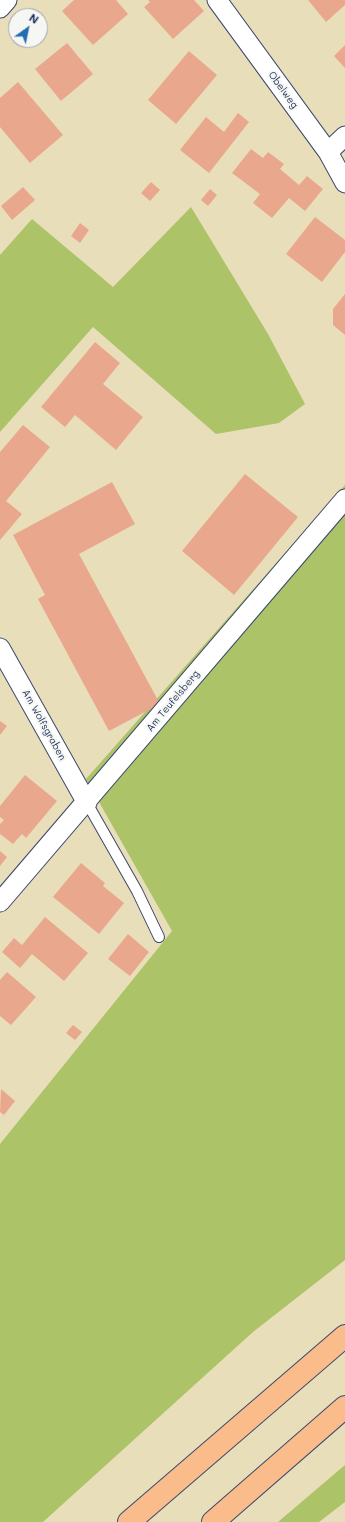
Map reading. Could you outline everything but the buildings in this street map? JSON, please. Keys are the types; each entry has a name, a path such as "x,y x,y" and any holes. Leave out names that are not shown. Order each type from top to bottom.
{"highway":[{"path":"129,1522 345,1336"},
{"path":"213,1522 345,1407"}],"street":[{"path":"0,8 7,0"},
{"name":"Obelweg","path":"217,0 328,152 345,183"},
{"path":"328,152 345,136"},
{"name":"Am Teufelsberg","path":"0,902 87,803 345,499"},
{"name":"Am Wolfsgraben","path":"0,648 87,803"}],"lane":[{"path":"87,803 137,891 159,936"}],"green space":[{"path":"191,207 268,334 305,404 279,423 216,434 93,327 0,432 0,255 32,219 113,287"},
{"path":"345,485 345,1260 253,1332 43,1522 0,1522 0,1144 172,931 86,779"},
{"path":"345,1465 345,1502 319,1522 278,1522"}]}
